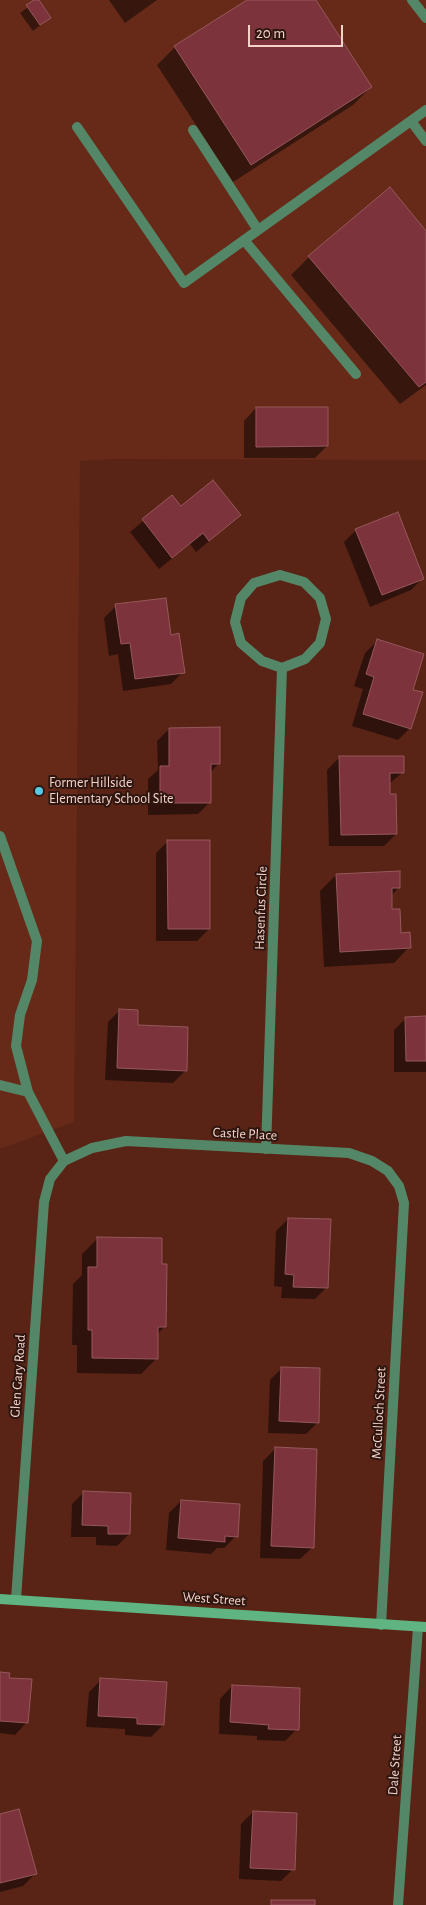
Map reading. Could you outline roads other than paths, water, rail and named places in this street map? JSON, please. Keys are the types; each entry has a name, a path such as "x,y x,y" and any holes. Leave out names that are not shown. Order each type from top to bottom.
{"street":[{"path":"412,0 426,18"},
{"path":"77,127 184,283 426,110"},
{"path":"411,121 426,141"},
{"path":"193,130 258,230"},
{"path":"244,240 356,374"},
{"path":"280,575 304,582 320,598 326,619 320,643 305,659 282,668 262,661 241,643 235,622 241,598 254,583 280,575"},
{"name":"Hasenfus Circle","path":"266,1149 282,668"},
{"path":"0,836 37,941 32,980 20,1015 16,1046 28,1092 64,1161"},
{"path":"0,1085 28,1092"},
{"name":"Castle Place","path":"64,1161 92,1148 126,1141 349,1153 372,1161 388,1171 399,1186 404,1203"},
{"name":"Glen Gary Road","path":"16,1599 44,1202 50,1179 64,1161"},
{"name":"McCulloch Street","path":"381,1625 404,1203"},
{"name":"West Street","path":"0,1598 422,1627"},
{"name":"Dale Street","path":"398,1905 422,1627"}],"place":[{"name":"Former Hillside Elementary School Site","path":"39,791"}]}
